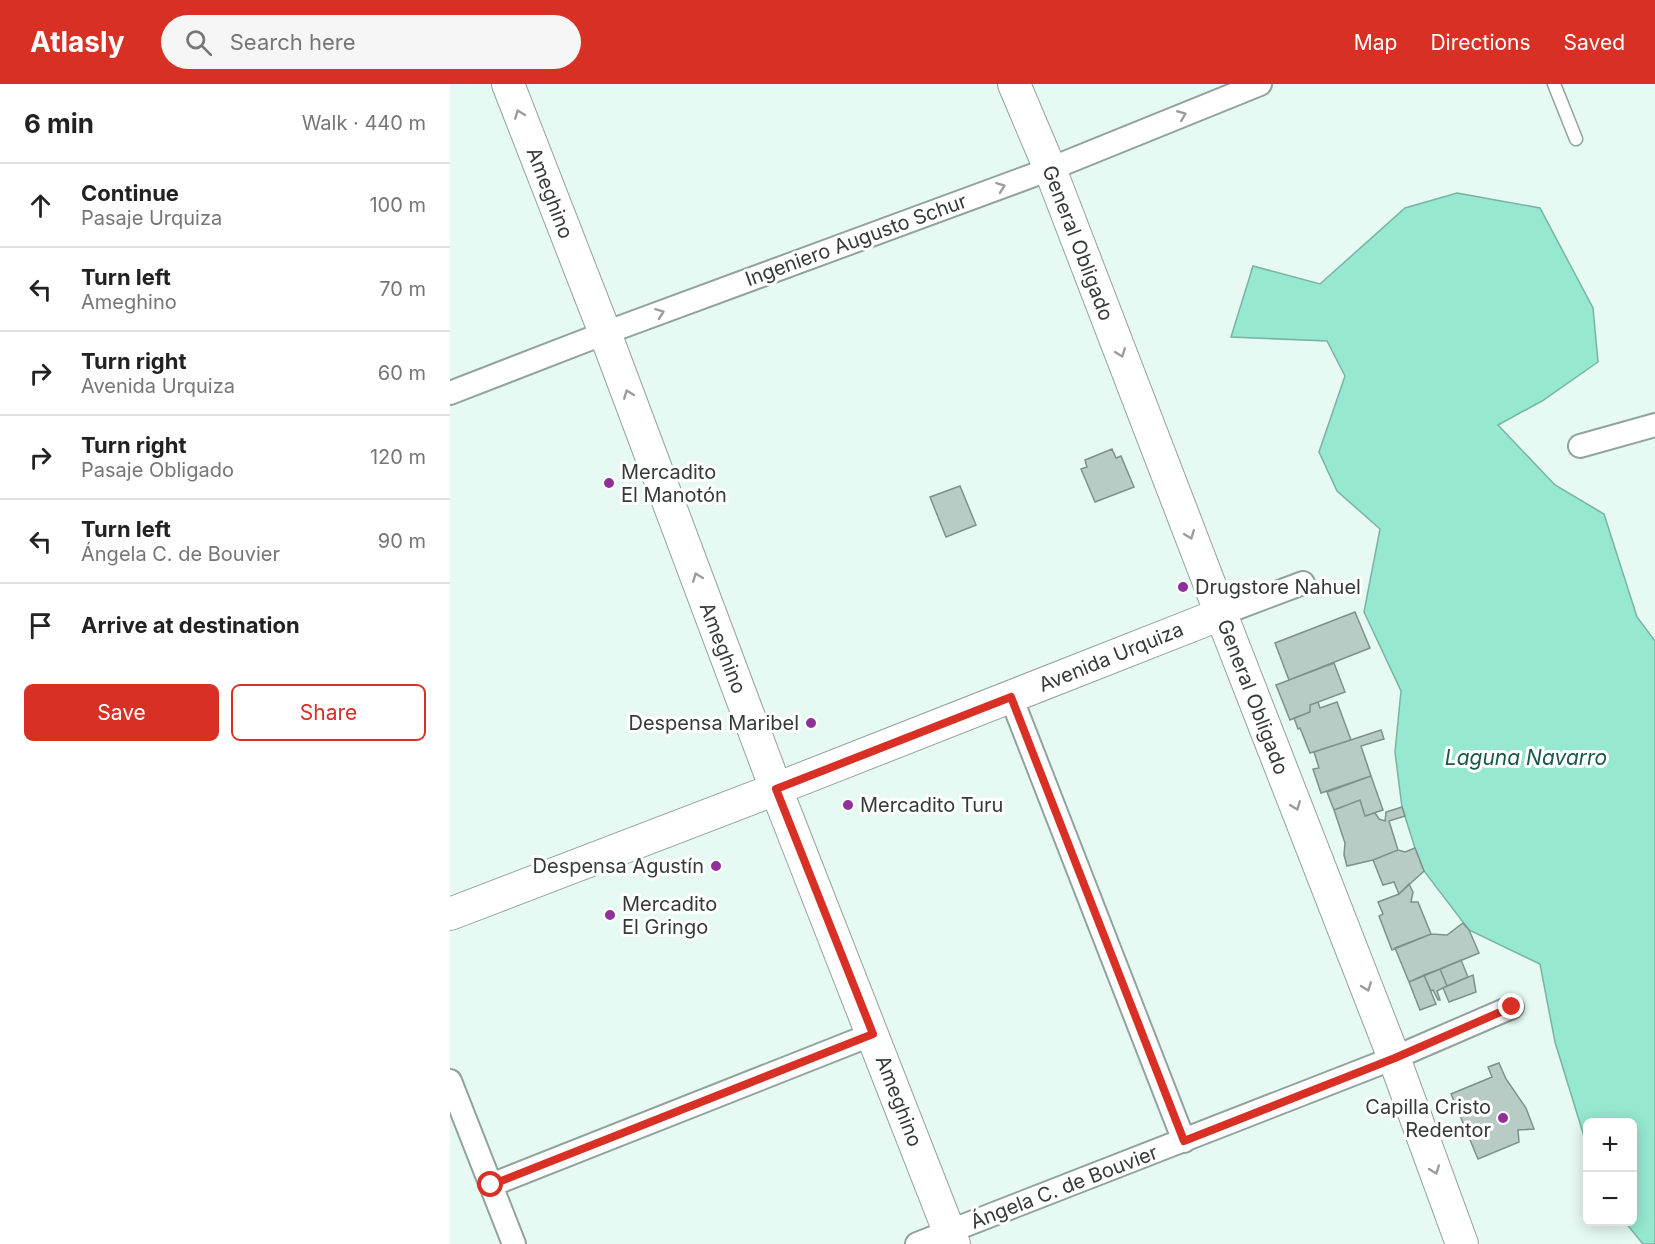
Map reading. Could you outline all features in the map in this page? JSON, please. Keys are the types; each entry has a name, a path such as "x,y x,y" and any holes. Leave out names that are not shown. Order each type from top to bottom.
{"street":[{"name":"Ameghino","path":"508,84 605,333 776,789 952,1238"},
{"name":"General Obligado","path":"1014,84 1050,169 1395,1058 1462,1244"},
{"name":"Ingeniero Augusto Schur","path":"450,393 605,333 1050,169 1260,84"},
{"path":"1580,446 1655,425"},
{"name":"Avenida Urquiza","path":"450,914 1303,583"},
{"path":"1011,697 1184,1141"},
{"name":"Ángela C. de Bouvier","path":"917,1244 952,1238 1184,1141 1395,1058 1512,1007"},
{"path":"491,1185 873,1034"},
{"path":"450,1081 514,1244"}],"lane":[{"path":"1554,84 1576,139"}],"water":[{"name":"Laguna Navarro","path":"1457,193 1540,208 1593,308 1598,362 1542,401 1498,425 1555,485 1604,514 1637,617 1655,641 1655,1244 1643,1244 1628,1226 1637,1226 1637,1118 1583,1118 1583,1133 1555,1042 1540,964 1469,930 1424,871 1415,848 1402,807 1395,752 1401,691 1364,612 1380,529 1337,491 1319,452 1345,376 1327,341 1231,337 1253,266 1320,284 1405,208"}],"building":[{"path":"1112,449 1116,458 1121,456 1134,487 1095,502 1081,469 1087,467 1085,460"},
{"path":"960,486 976,525 946,537 930,497"},
{"path":"1355,612 1370,648 1289,680 1275,643"},
{"path":"1334,663 1345,692 1310,705 1310,712 1290,720 1276,685"},
{"path":"1318,702 1320,708 1337,702 1351,740 1310,753 1294,718 1310,712 1310,705"},
{"path":"1381,730 1384,739 1361,746 1371,776 1321,793 1313,769 1319,768 1314,752"},
{"path":"1371,776 1383,810 1365,816 1360,800 1334,810 1327,792"},
{"path":"1360,800 1365,816 1375,813 1379,819 1385,821 1386,812 1402,807 1405,816 1389,821 1398,850 1373,860 1347,866 1344,855 1345,843 1334,810"},
{"path":"1415,848 1424,871 1399,894 1394,882 1383,885 1373,860 1398,850 1405,852"},
{"path":"1409,884 1413,892 1411,902 1418,902 1431,934 1392,950 1379,916 1383,914 1378,902 1399,894"},
{"path":"1463,923 1469,930 1479,953 1409,982 1395,948 1431,934 1447,935"},
{"path":"1461,960 1468,977 1447,986 1440,969"},
{"path":"1440,969 1447,986 1437,991 1440,1000 1438,1000 1424,975"},
{"path":"1424,975 1436,1004 1420,1010 1409,982"},
{"path":"1473,975 1476,992 1449,1002 1443,988"},
{"path":"1499,1063 1506,1079 1526,1108 1534,1129 1518,1130 1519,1142 1478,1159 1451,1094 1492,1077 1488,1067"}],"place":[{"name":"Mercadito El Manotón","path":"609,483"},
{"name":"Drugstore Nahuel","path":"1183,587"},
{"name":"Despensa Maribel","path":"811,723"},
{"name":"Mercadito Turu","path":"848,805"},
{"name":"Despensa Agustín","path":"716,866"},
{"name":"Mercadito El Gringo","path":"610,915"},
{"name":"Capilla Cristo Redentor","path":"1503,1118"}],"route":[{"path":"491,1185 873,1034 776,789 1011,697 1184,1141 1395,1058 1512,1007"}]}
